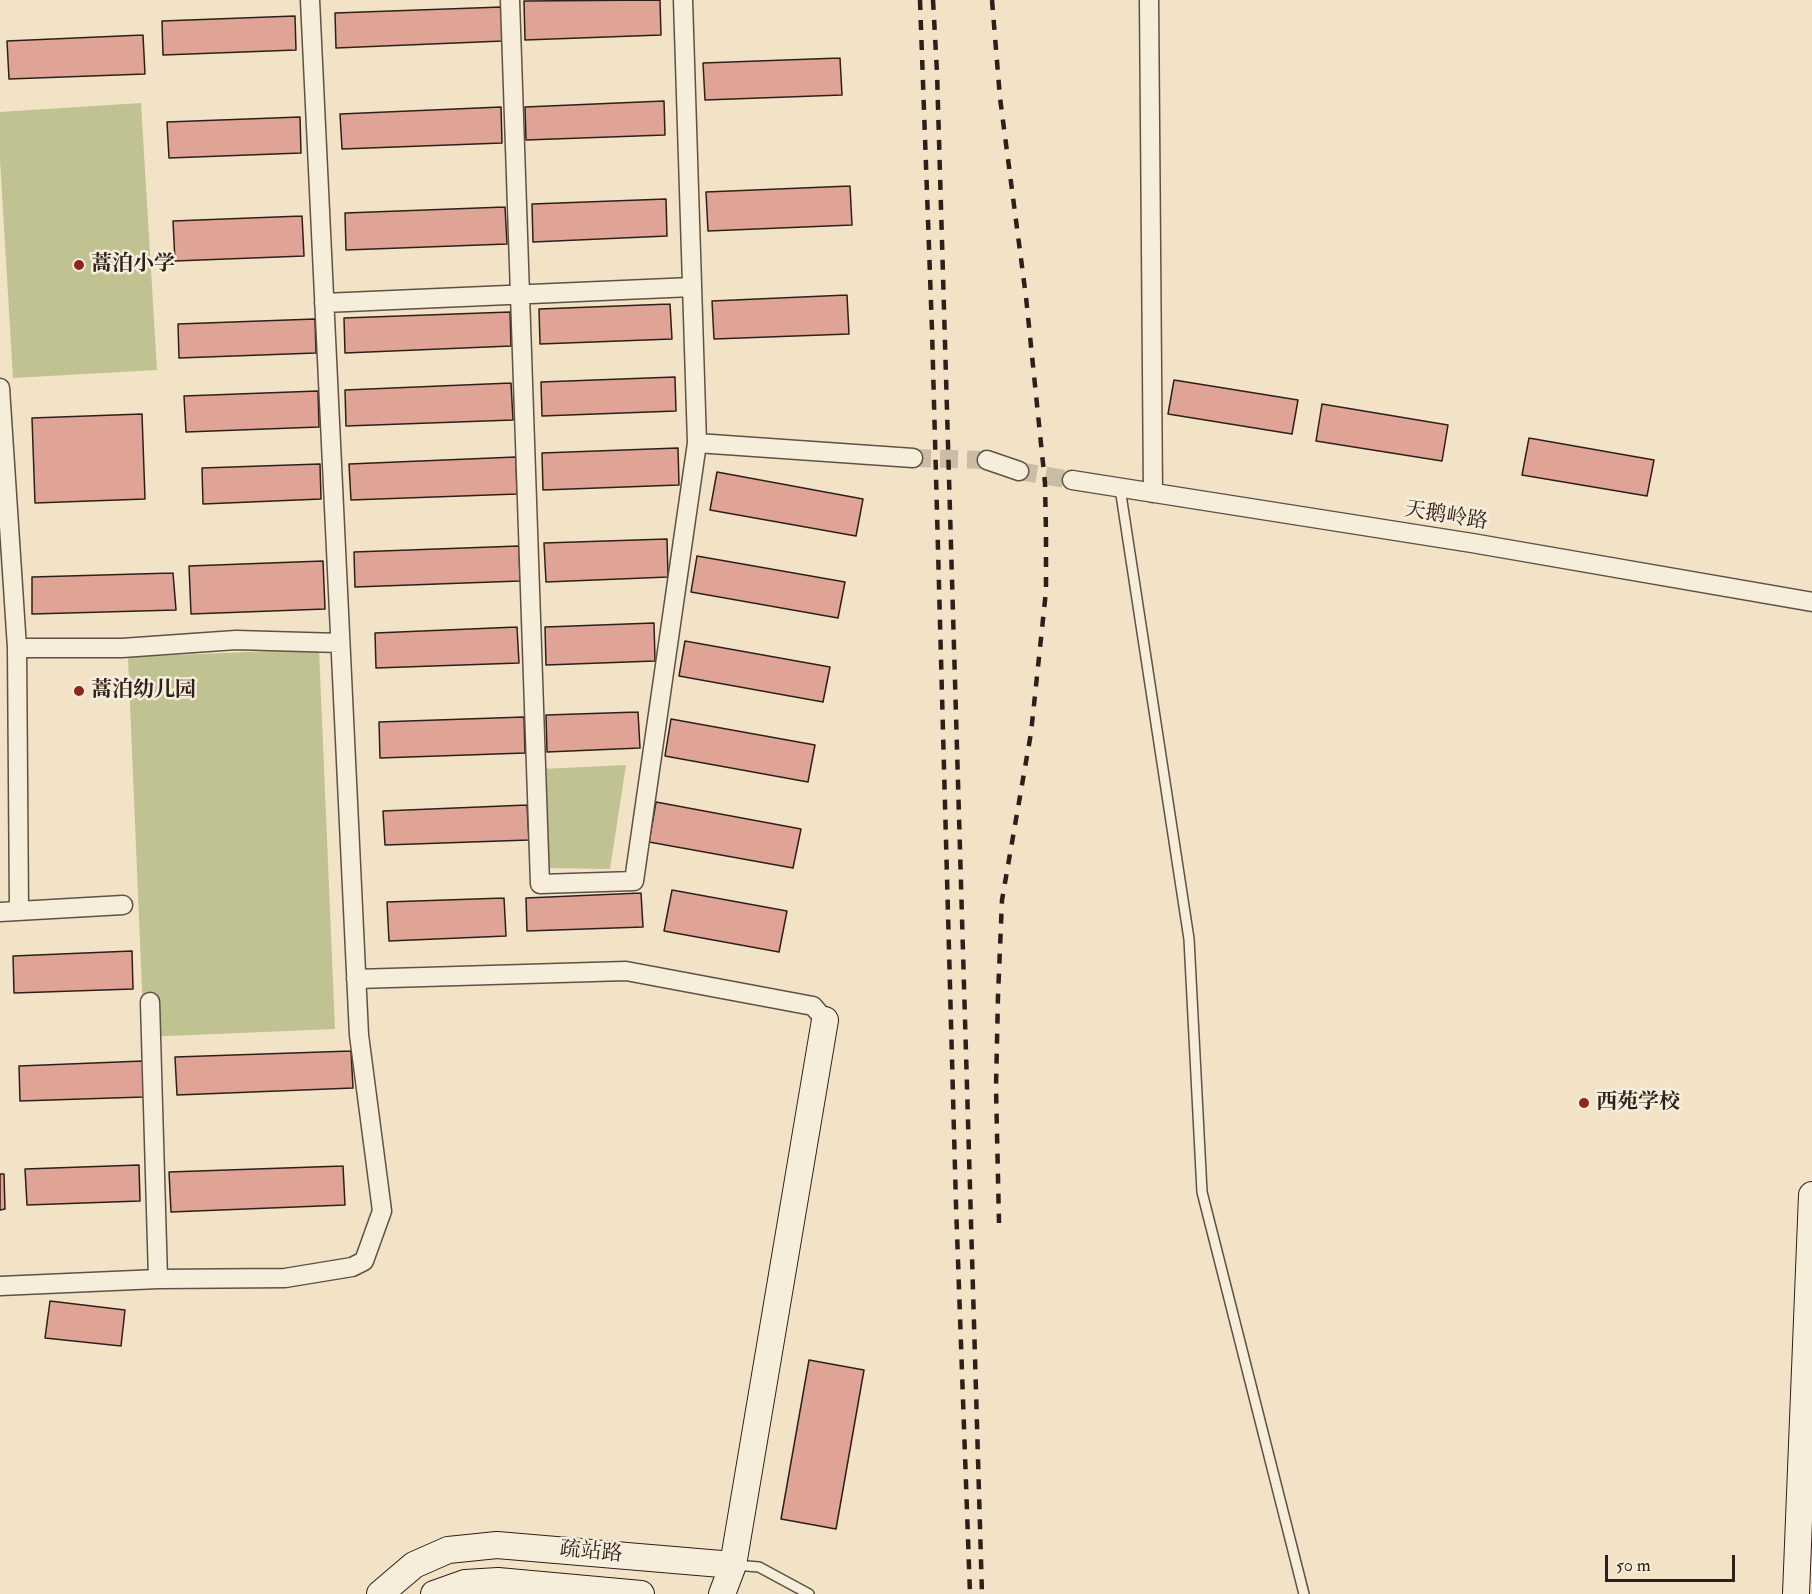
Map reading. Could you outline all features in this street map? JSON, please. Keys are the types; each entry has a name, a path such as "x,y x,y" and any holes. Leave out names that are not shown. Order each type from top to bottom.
{"street":[{"path":"0,1286 158,1279 285,1278 352,1267 364,1260 382,1211 359,1035 310,0"},
{"path":"510,0 540,884 634,881 697,443 683,0"},
{"path":"1149,0 1153,493"},
{"path":"324,303 692,287"},
{"path":"0,388 17,648 19,911"},
{"path":"697,443 913,458"},
{"path":"987,460 1019,471"},
{"name":"天鹅岭路","path":"1072,480 1472,543 1812,602"},
{"path":"17,648 122,648 236,640 340,643"},
{"path":"0,912 123,905"},
{"path":"356,979 626,971 813,1006 825,1020 733,1565 723,1594"},
{"path":"150,1002 158,1279"},
{"path":"1796,1594 1812,1195"},
{"name":"疏站路","path":"380,1594 414,1565 448,1550 497,1545 733,1565"},
{"name":"疏站路","path":"434,1594 465,1583 498,1581 641,1594"}],"lane":[{"path":"1120,488 1189,939 1202,1192 1304,1594"},
{"name":"疏站路","path":"733,1565 759,1567 809,1594"}],"green space":[{"name":"蒿泊小学","path":"141,103 157,370 13,378 0,160 0,112"},
{"path":"319,649 335,1029 144,1037 128,657"},
{"path":"626,765 610,869 544,868 541,769"}],"building":[{"path":"660,0 661,35 525,40 524,1"},
{"path":"502,7 503,41 336,48 335,13"},
{"path":"295,16 296,50 163,55 162,21"},
{"path":"143,35 145,74 9,79 7,41"},
{"path":"840,58 842,95 705,100 703,63"},
{"path":"664,101 665,135 526,140 525,107"},
{"path":"501,107 502,143 342,149 340,114"},
{"path":"300,117 301,153 169,158 167,122"},
{"path":"850,186 852,225 708,231 706,192"},
{"path":"666,199 667,236 533,242 532,204"},
{"path":"505,207 507,244 346,250 345,213"},
{"path":"302,216 304,256 175,261 173,221"},
{"path":"847,295 849,334 714,339 712,301"},
{"path":"670,304 672,339 540,344 539,309"},
{"path":"510,312 511,346 345,353 344,318"},
{"path":"315,319 316,353 179,358 178,324"},
{"path":"675,377 676,411 542,416 541,382"},
{"path":"1174,380 1298,400 1292,434 1168,414"},
{"path":"511,383 513,420 346,426 345,390"},
{"path":"318,391 319,427 186,432 184,396"},
{"path":"1322,404 1448,425 1442,461 1316,441"},
{"path":"142,414 145,499 35,503 32,418"},
{"path":"1529,438 1654,460 1647,496 1522,475"},
{"path":"678,448 679,485 543,490 542,453"},
{"path":"516,457 517,494 351,500 349,464"},
{"path":"320,464 321,499 203,504 202,468"},
{"path":"717,472 863,499 856,536 710,510"},
{"path":"667,539 668,577 546,582 544,543"},
{"path":"519,546 520,581 355,587 354,552"},
{"path":"697,556 845,582 838,618 691,592"},
{"path":"323,561 325,609 191,614 189,566"},
{"path":"173,573 176,610 32,614 32,577"},
{"path":"654,623 655,661 546,665 545,627"},
{"path":"517,627 519,663 376,668 375,633"},
{"path":"685,641 830,667 823,702 679,676"},
{"path":"638,712 640,748 547,752 546,715"},
{"path":"524,717 525,753 380,758 379,722"},
{"path":"671,719 815,745 808,782 665,756"},
{"path":"656,802 801,829 793,868 649,842"},
{"path":"527,805 529,840 385,845 383,811"},
{"path":"672,890 787,911 779,952 664,931"},
{"path":"641,893 643,927 527,931 526,898"},
{"path":"504,898 506,936 389,941 387,902"},
{"path":"132,951 133,989 14,993 13,956"},
{"path":"351,1051 353,1088 177,1095 175,1057"},
{"path":"143,1061 144,1097 20,1101 19,1066"},
{"path":"139,1165 140,1201 27,1205 25,1169"},
{"path":"343,1166 345,1205 171,1212 169,1172"},
{"path":"0,1174 4,1174 5,1209 0,1210"},
{"path":"50,1301 125,1310 121,1346 45,1338"},
{"path":"809,1360 864,1370 836,1529 781,1519"}],"tunnel":[{"path":"913,458 987,460"},
{"path":"1019,471 1072,480"}],"railway":[{"path":"920,0 970,1594"},
{"path":"933,0 982,1594"},
{"path":"992,0 1000,98 1026,297 1045,483 1046,533 1046,591 1031,733 1002,900 996,1088 999,1223"}],"place":[{"name":"蒿泊小学","path":"79,265"},
{"name":"蒿泊幼儿园","path":"79,691"},
{"name":"西苑学校","path":"1584,1103"}]}
